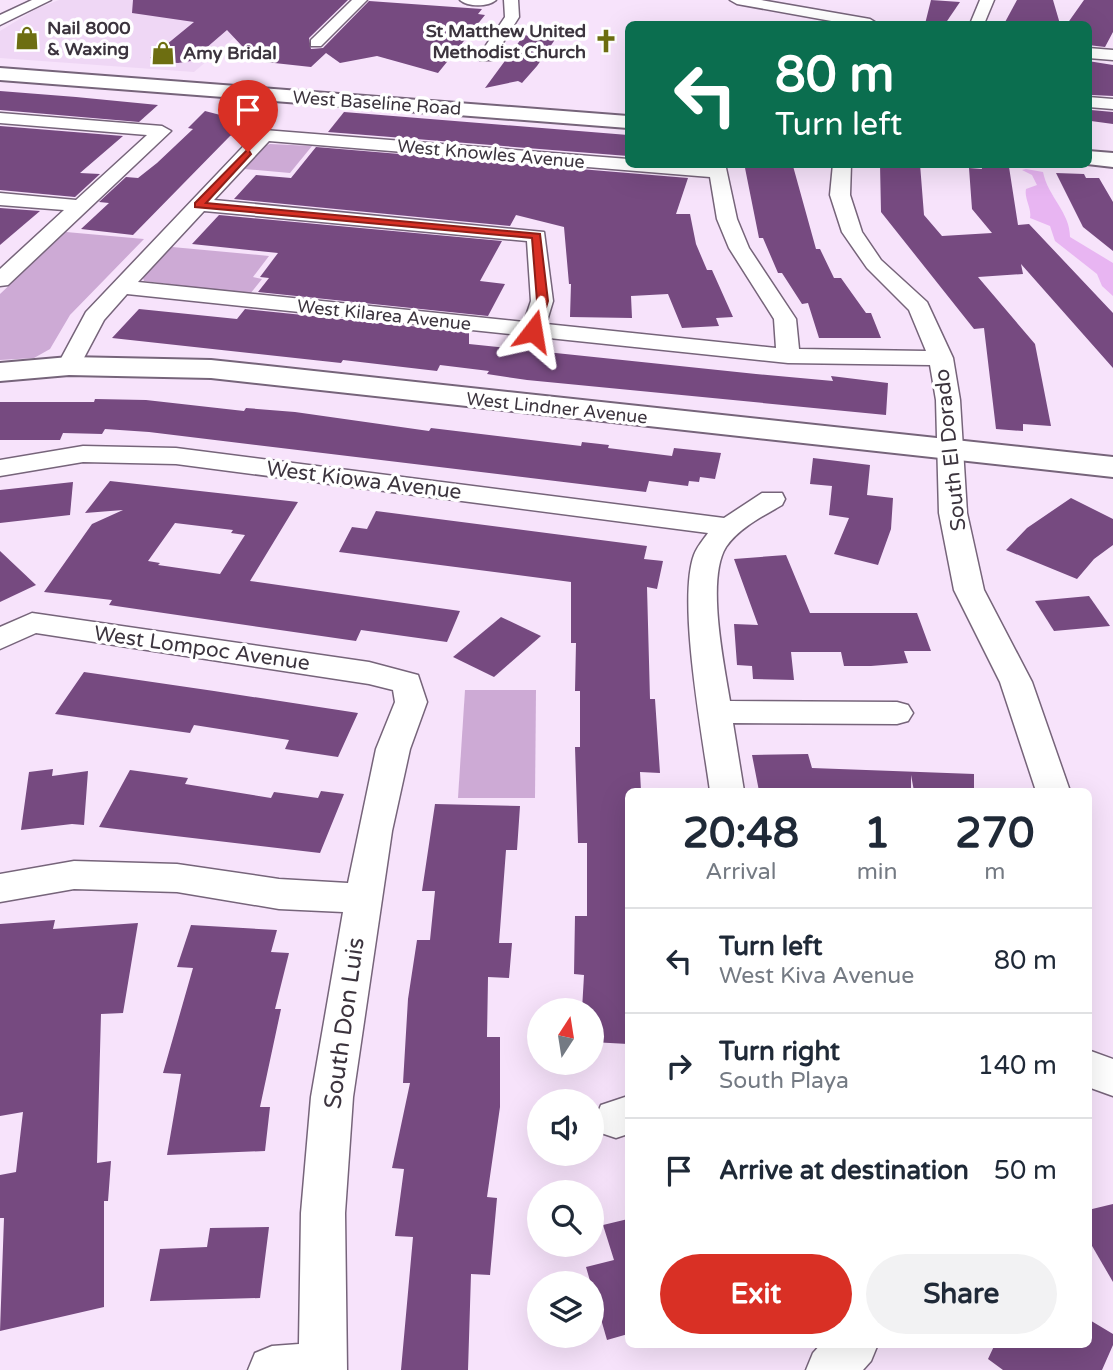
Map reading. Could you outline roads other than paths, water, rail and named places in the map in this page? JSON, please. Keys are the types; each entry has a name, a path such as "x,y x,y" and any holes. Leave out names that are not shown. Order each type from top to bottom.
{"main road":[{"name":"West Baseline Road","path":"0,62 625,110"},
{"name":"West Baseline Road","path":"0,74 625,122"},
{"path":"1092,145 1113,147"},
{"path":"1092,158 1113,160"},
{"name":"West Lindner Avenue","path":"0,372 69,366 211,369 1113,467"}],"street":[{"path":"0,21 44,0"},
{"path":"316,43 360,0"},
{"path":"467,0 489,0"},
{"path":"486,57 512,17 511,0"},
{"path":"737,0 764,2 856,21"},
{"path":"978,21 987,0"},
{"path":"1092,53 1113,55"},
{"path":"1092,102 1113,104"},
{"path":"0,118 162,131 0,280"},
{"name":"West Knowles Avenue","path":"199,205 264,135 625,164"},
{"name":"West Knowles Avenue","path":"670,168 719,172 727,219 739,248 785,319 788,356"},
{"name":"South El Dorado","path":"842,168 840,195 852,232 874,264 919,307 941,358 948,400 948,450 953,513 969,590 1016,682 1052,788"},
{"path":"0,199 82,206"},
{"path":"69,366 94,317 199,205 537,236 542,301 533,331"},
{"name":"West Kilarea Avenue","path":"120,287 788,356 941,358"},
{"name":"West Kiowa Avenue","path":"0,468 83,454 176,456 727,527"},
{"path":"727,788 702,592 706,556 727,527 772,499"},
{"name":"West Lompoc Avenue","path":"0,639 32,623 369,673 407,683"},
{"name":"South Don Luis","path":"323,1369 323,1213 331,1110 361,898 393,749 411,702 407,683"},
{"path":"716,712 897,713"},
{"path":"0,888 74,875 177,878 279,894 361,898"},
{"path":"1092,1070 1113,1078"},
{"path":"830,1370 850,1348"},
{"path":"272,1370 323,1369"}],"place":[{"name":"Nail 8000 & Waxing","path":"27,38"},
{"name":"St Matthew United Methodist Church","path":"606,41"},
{"name":"Amy Bridal","path":"163,53"}]}
